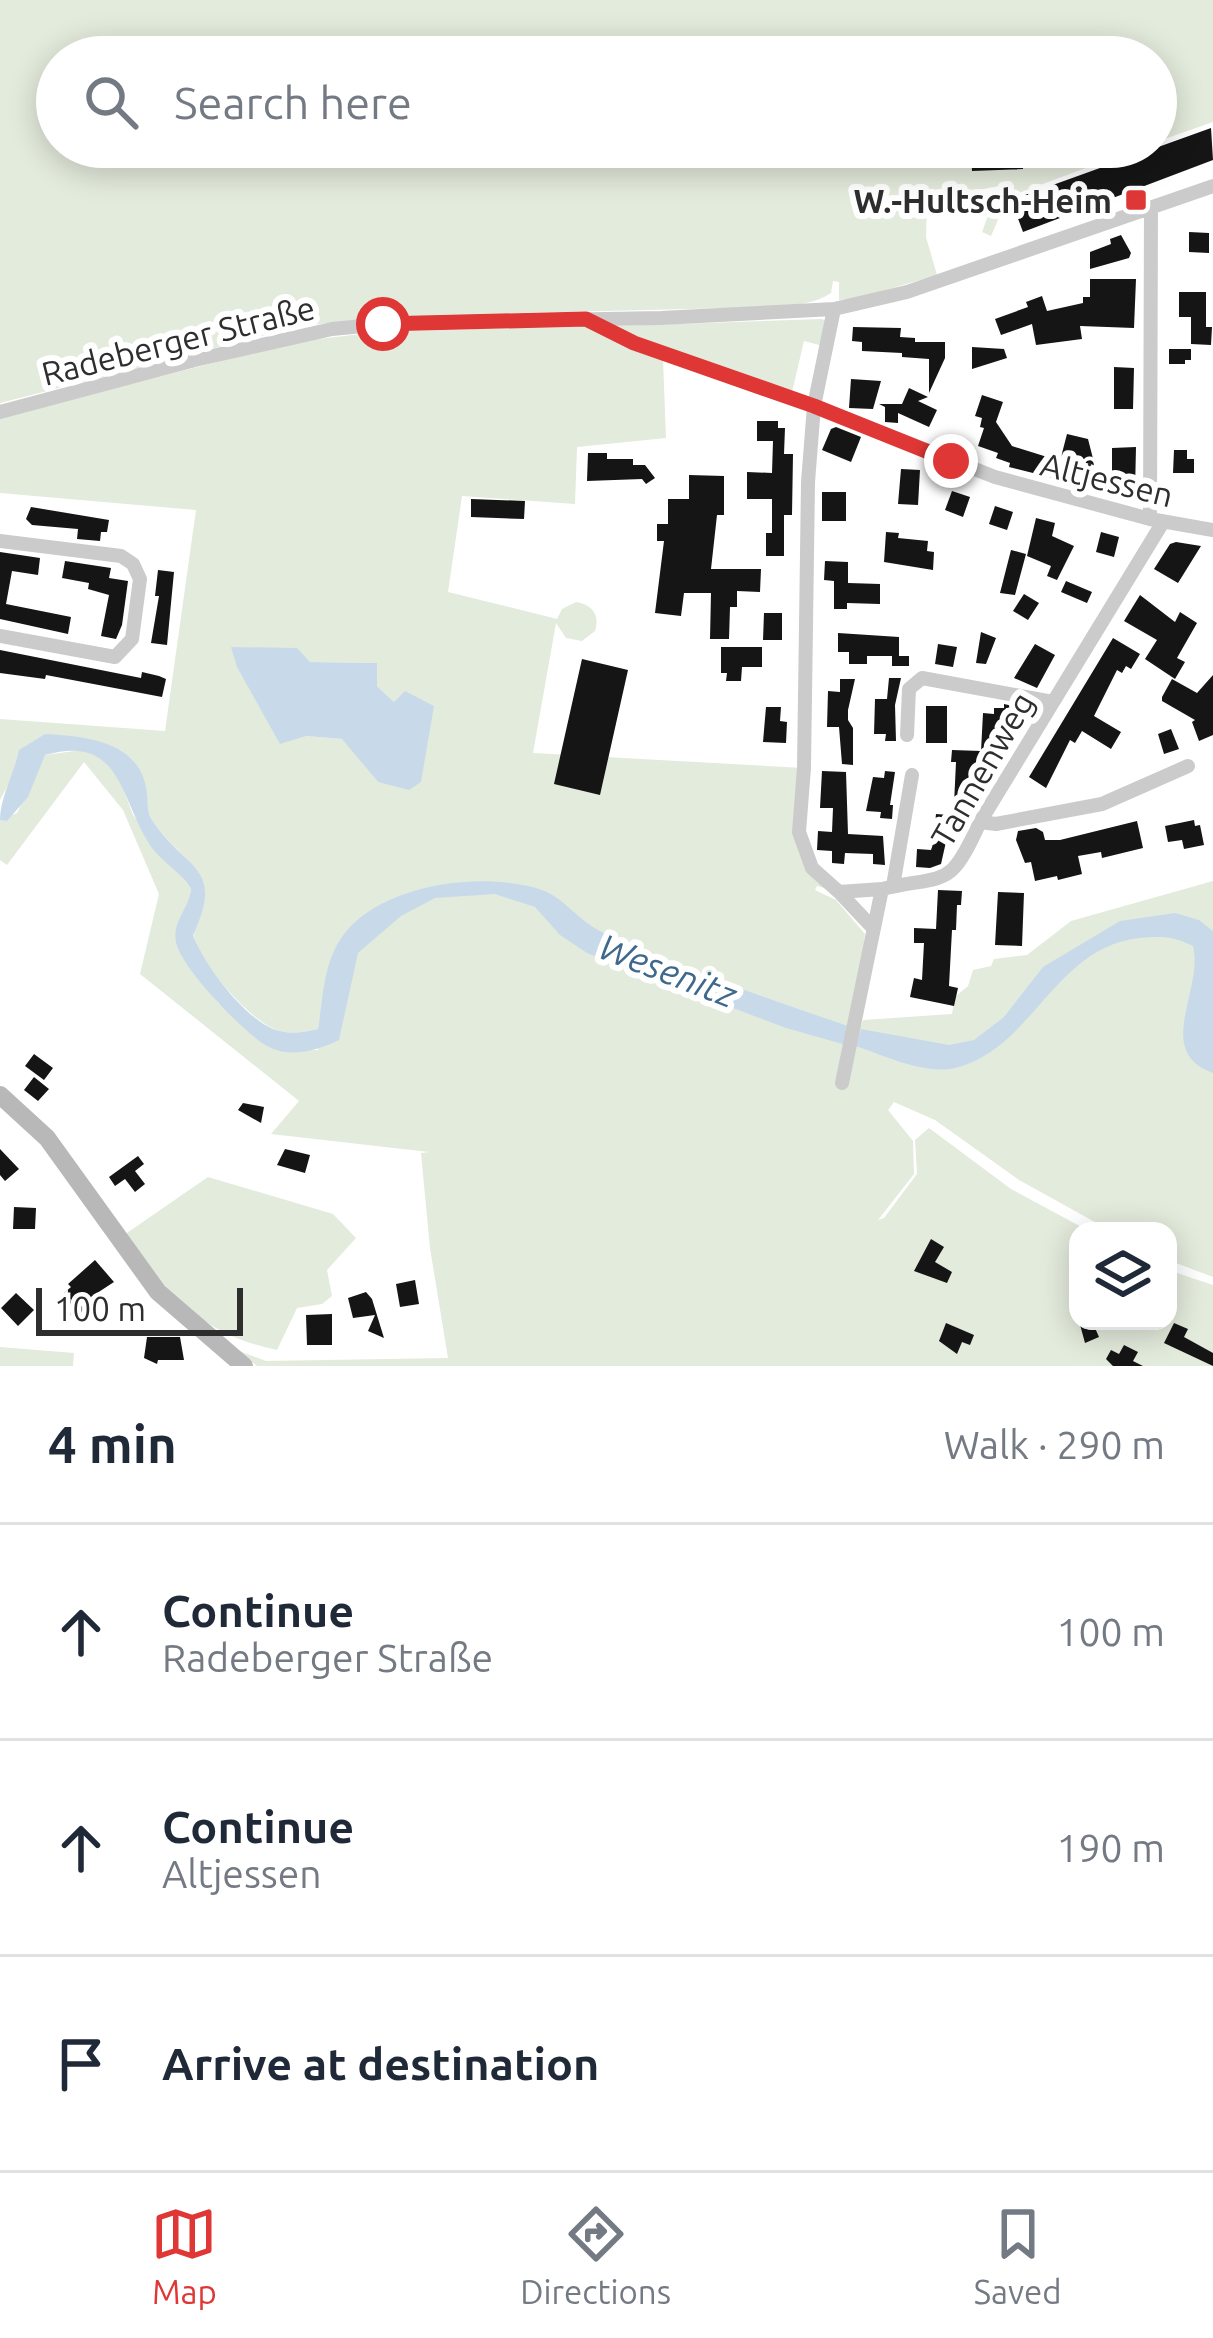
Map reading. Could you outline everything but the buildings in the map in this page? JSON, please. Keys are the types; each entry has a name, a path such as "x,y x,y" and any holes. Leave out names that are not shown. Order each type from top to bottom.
{"main road":[{"path":"5,1105 47,1138 158,1292 244,1366"}],"street":[{"name":"Radeberger Straße","path":"0,412 332,329 834,309 907,292 1213,186"},
{"path":"1151,207 1157,520"},
{"path":"834,309 814,406 808,482 799,832 812,868 872,927"},
{"name":"Altjessen","path":"586,319 634,343 814,406 995,478 1213,530"},
{"name":"Tannenweg","path":"839,892 936,881 951,874 1157,520"},
{"path":"0,541 121,556 133,564 140,579 132,639 115,657 0,637"},
{"path":"907,735 909,689 922,678 1052,702"},
{"path":"980,822 996,824 1102,804 1188,766"},
{"path":"842,1083 857,1026 872,927 888,888 912,775"}],"green space":[{"path":"0,0 1213,0 1213,122 1177,135 1177,36 36,36 36,168 1086,168 1008,197 991,236 982,232 999,186 927,200 926,237 937,275 855,299 839,300 839,282 833,281 825,297 780,307 395,316 301,326 0,403"},
{"path":"827,321 823,346 804,341 792,392 620,331 618,326"},
{"path":"585,325 663,360 666,438 577,447 575,504 462,496 448,592 557,619 562,609 576,602 594,612 595,631 582,641 566,638 556,623 533,753 804,768 801,845 839,892 817,886 815,890 836,900 865,934 853,1024 952,1014 955,997 968,986 973,970 991,966 994,959 1027,955 1071,921 1213,881 1213,1277 1177,1263 1177,1222 1095,1222 1019,1180 935,1120 894,1102 888,1110 913,1141 914,1174 878,1220 917,1174 915,1140 929,1128 1011,1189 1072,1222 1069,1330 1177,1330 1177,1273 1213,1285 1213,1366 257,1366 239,1351 266,1361 448,1358 421,1153 429,1152 271,1134 299,1101 140,974 159,894 123,810 84,762 7,865 0,860 0,820 17,813 45,755 82,750 101,756 119,778 133,815 191,889 184,958 218,1003 269,1047 318,1050 326,986 318,1029 280,1031 241,1004 204,959 193,932 192,865 154,823 143,778 126,756 101,745 45,734 0,800 0,719 165,731 196,510 0,493 0,417 301,341 370,333 381,345 388,343 388,332","holes":["310,662 376,663 377,686 395,703 378,782 343,739 306,736"]},
{"path":"208,1177 333,1214 356,1238 327,1270 332,1296 322,1304 297,1308 277,1350 207,1323 172,1294 124,1235"},
{"path":"0,1347 74,1353 73,1366 0,1366"}],"water":[{"path":"231,647 297,648 310,662 377,663 377,686 394,702 405,691 434,706 421,782 409,790 378,782 342,739 306,736 280,744 237,667"},
{"name":"Wesenitz","path":"45,734 106,744 132,759 141,771 151,819 203,882 202,912 193,935 199,947 241,1005 280,1031 318,1029 324,983 340,940 378,906 432,886 490,882 542,890 594,928 632,946 851,1027 846,1045 786,1028 587,953 560,935 535,907 495,894 435,898 401,916 358,953 339,1040 304,1052 276,1050 229,1014 180,953 176,928 191,889 152,848 104,762 71,751 45,755 28,797 7,821 0,820 19,750"},
{"path":"1175,913 1199,920 1213,931 1213,1073 1195,1063 1183,1035 1195,963 1193,946 1161,937 1111,945 1086,959 1005,1041 955,1068 918,1067 856,1046 861,1029 949,1045 974,1040 1004,1017 1043,967 1120,921"}],"place":[{"name":"W.-Hultsch-Heim","path":"1136,200"}],"route":[{"path":"383,324 586,319 634,343 814,406 951,461"}]}
